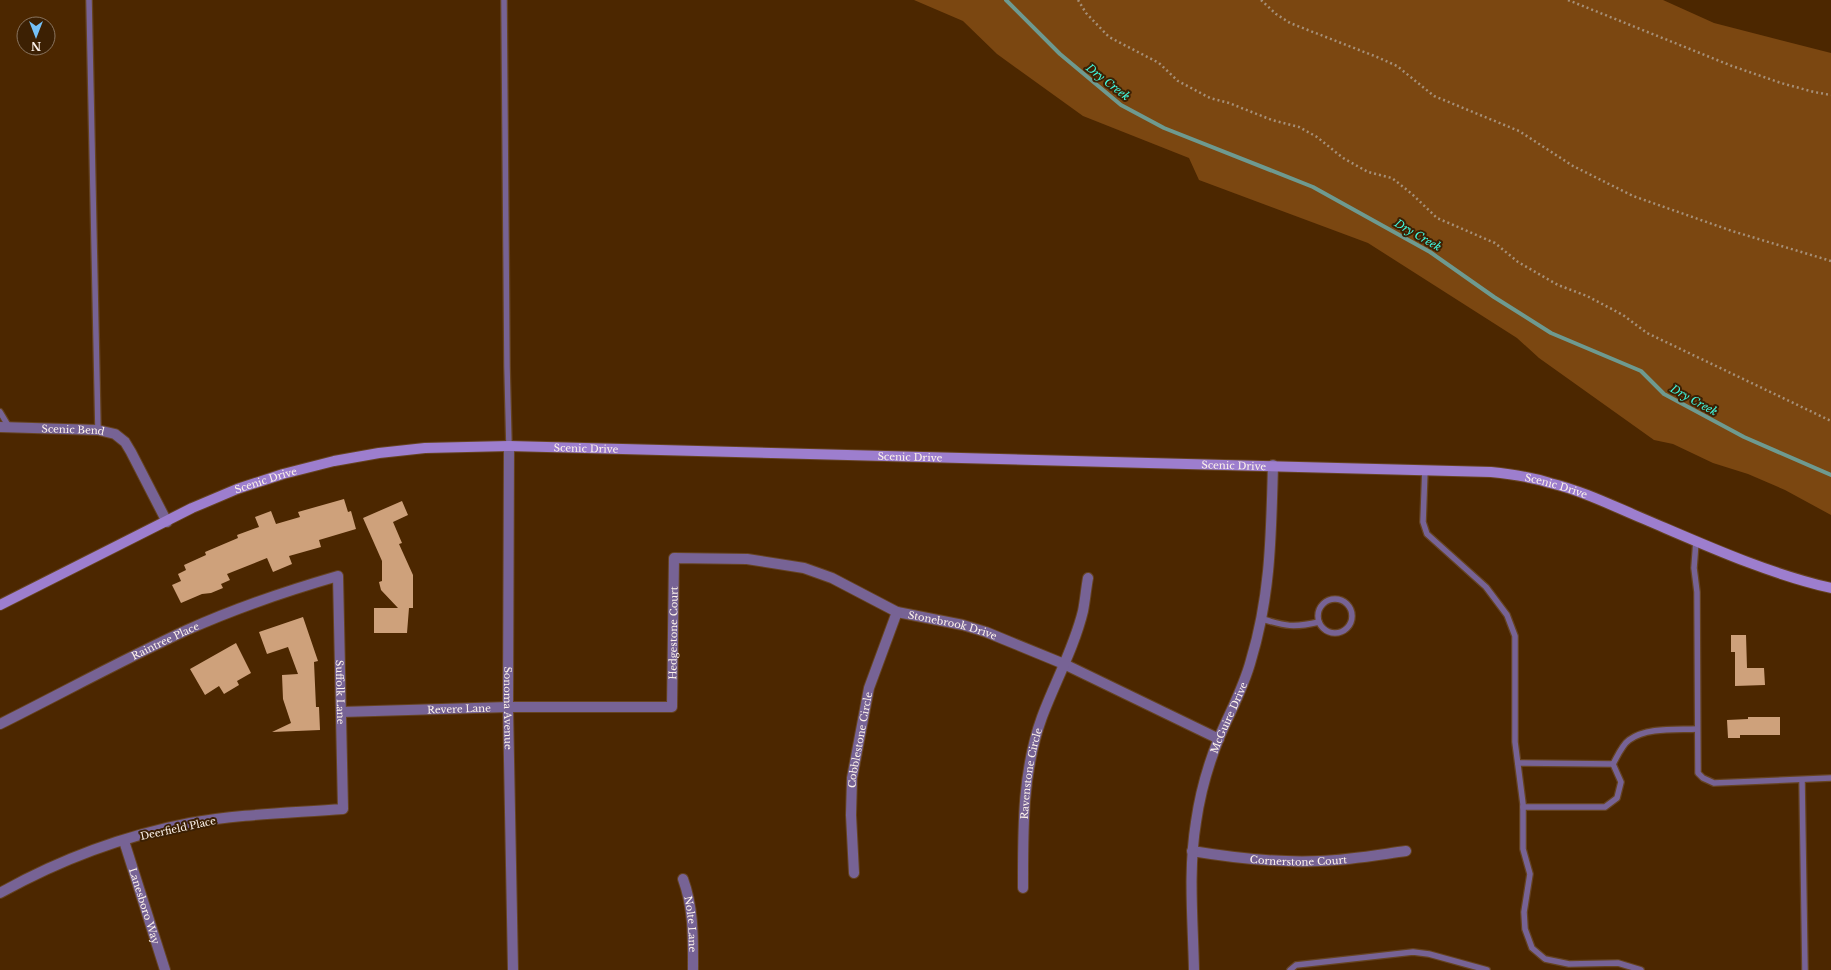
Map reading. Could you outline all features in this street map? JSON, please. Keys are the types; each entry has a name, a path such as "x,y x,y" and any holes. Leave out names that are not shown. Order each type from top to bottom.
{"main road":[{"name":"Scenic Drive","path":"0,605 167,522 192,508 237,489 283,474 334,461 379,453 426,448 509,446 1274,465 1491,472 1515,475 1550,483 1585,494 1696,541 1797,579 1831,588"}],"street":[{"name":"Scenic Bend","path":"5,427 98,430 115,434 125,442 140,467 167,522"},
{"name":"Sonoma Avenue","path":"509,446 508,707 513,970"},
{"name":"McGuire Drive","path":"1194,970 1192,851 1196,821 1206,778 1219,739 1238,697 1251,662 1262,619 1270,566 1274,465"},
{"name":"Stonebrook Drive","path":"674,558 747,559 804,568 838,581 897,612 963,625 986,632 1064,664 1219,739"},
{"name":"Hedgestone Court","path":"672,707 674,558"},
{"name":"Suffolk Lane","path":"338,576 343,809"},
{"name":"Raintree Place","path":"0,724 186,630 250,604 338,576"},
{"name":"Ravenstone Circle","path":"1022,888 1022,825 1025,792 1032,754 1042,717 1064,664 1082,612 1088,578"},
{"name":"Cobblestone Circle","path":"854,873 851,815 852,778 869,688 897,612"},
{"name":"Revere Lane","path":"341,712 508,707 672,707"},
{"name":"Deerfield Place","path":"0,893 26,878 68,859 146,833 182,825 231,817 343,809"},
{"name":"Lanesboro Way","path":"124,841 165,970"},
{"name":"Cornerstone Court","path":"1192,851 1228,857 1274,861 1360,858 1406,851"},
{"name":"Nolte Lane","path":"683,879 688,894 691,912 693,970"}],"lane":[{"path":"89,0 98,430"},
{"path":"504,0 509,446"},
{"path":"0,412 5,427"},
{"path":"1425,469 1424,522 1427,534 1486,587 1507,615 1515,636 1515,742 1523,808 1523,848 1530,874 1524,912 1525,929 1532,948 1546,959 1569,964 1618,963 1641,970"},
{"path":"1696,541 1694,568 1697,592 1698,773 1703,778 1714,783 1831,778"},
{"path":"1336,599 1343,601 1352,611 1353,617 1351,624 1341,633 1327,632 1322,628 1319,622 1318,615 1320,608 1324,603 1330,600 1336,599"},
{"path":"1262,619 1286,626 1319,622"},
{"path":"1613,764 1628,741 1644,733 1697,729"},
{"path":"1518,763 1613,764"},
{"path":"1523,808 1605,806 1617,798 1621,782 1613,764"},
{"path":"1802,780 1806,970"},
{"path":"1290,970 1296,965 1413,952 1428,954 1488,970"}],"path":[{"path":"1078,0 1086,13 1108,37 1160,63 1184,85 1210,98 1229,103 1272,120 1299,127 1317,136 1343,158 1368,172 1392,178 1412,194 1436,218 1495,243 1518,262 1558,285 1586,296 1623,315 1647,333 1831,421"},
{"path":"1261,0 1276,14 1290,23 1390,63 1434,96 1519,131 1573,166 1633,196 1732,231 1831,262"},
{"path":"1568,0 1732,66 1781,83 1831,95"}],"shaded area":[{"path":"914,0 1663,0 1714,23 1831,53 1831,515 1785,490 1748,474 1713,463 1673,444 1654,440 1539,358 1517,338 1368,243 1199,180 1189,158 1083,116 997,54 963,21"}],"building":[{"path":"344,499 348,512 351,511 356,529 319,540 321,547 289,556 292,564 273,572 267,558 227,574 230,580 221,584 223,588 211,593 202,594 181,603 172,585 181,581 178,574 186,570 184,565 206,555 205,552 238,538 237,535 259,527 255,517 271,511 276,524 300,517 298,512"},
{"path":"402,501 408,515 393,522 402,543 399,544 413,575 413,608 409,608 407,633 374,633 374,608 398,608 381,590 379,582 382,581 382,561 363,518"},
{"path":"303,617 318,661 314,662 316,707 319,707 320,730 272,732 291,723 283,699 282,675 298,674 288,647 267,654 259,632"},
{"path":"1731,635 1746,635 1747,668 1764,668 1765,685 1735,686 1735,652 1731,652"},
{"path":"236,643 251,673 237,681 239,685 224,694 219,686 205,695 190,669"},
{"path":"1748,717 1780,717 1780,735 1740,735 1740,738 1728,738 1727,720 1748,719"}],"waterway":[{"name":"Dry Creek","path":"1006,0 1060,54 1121,105 1164,128 1313,187 1430,252 1494,297 1551,333 1641,371 1664,394 1744,437 1831,475"}]}
